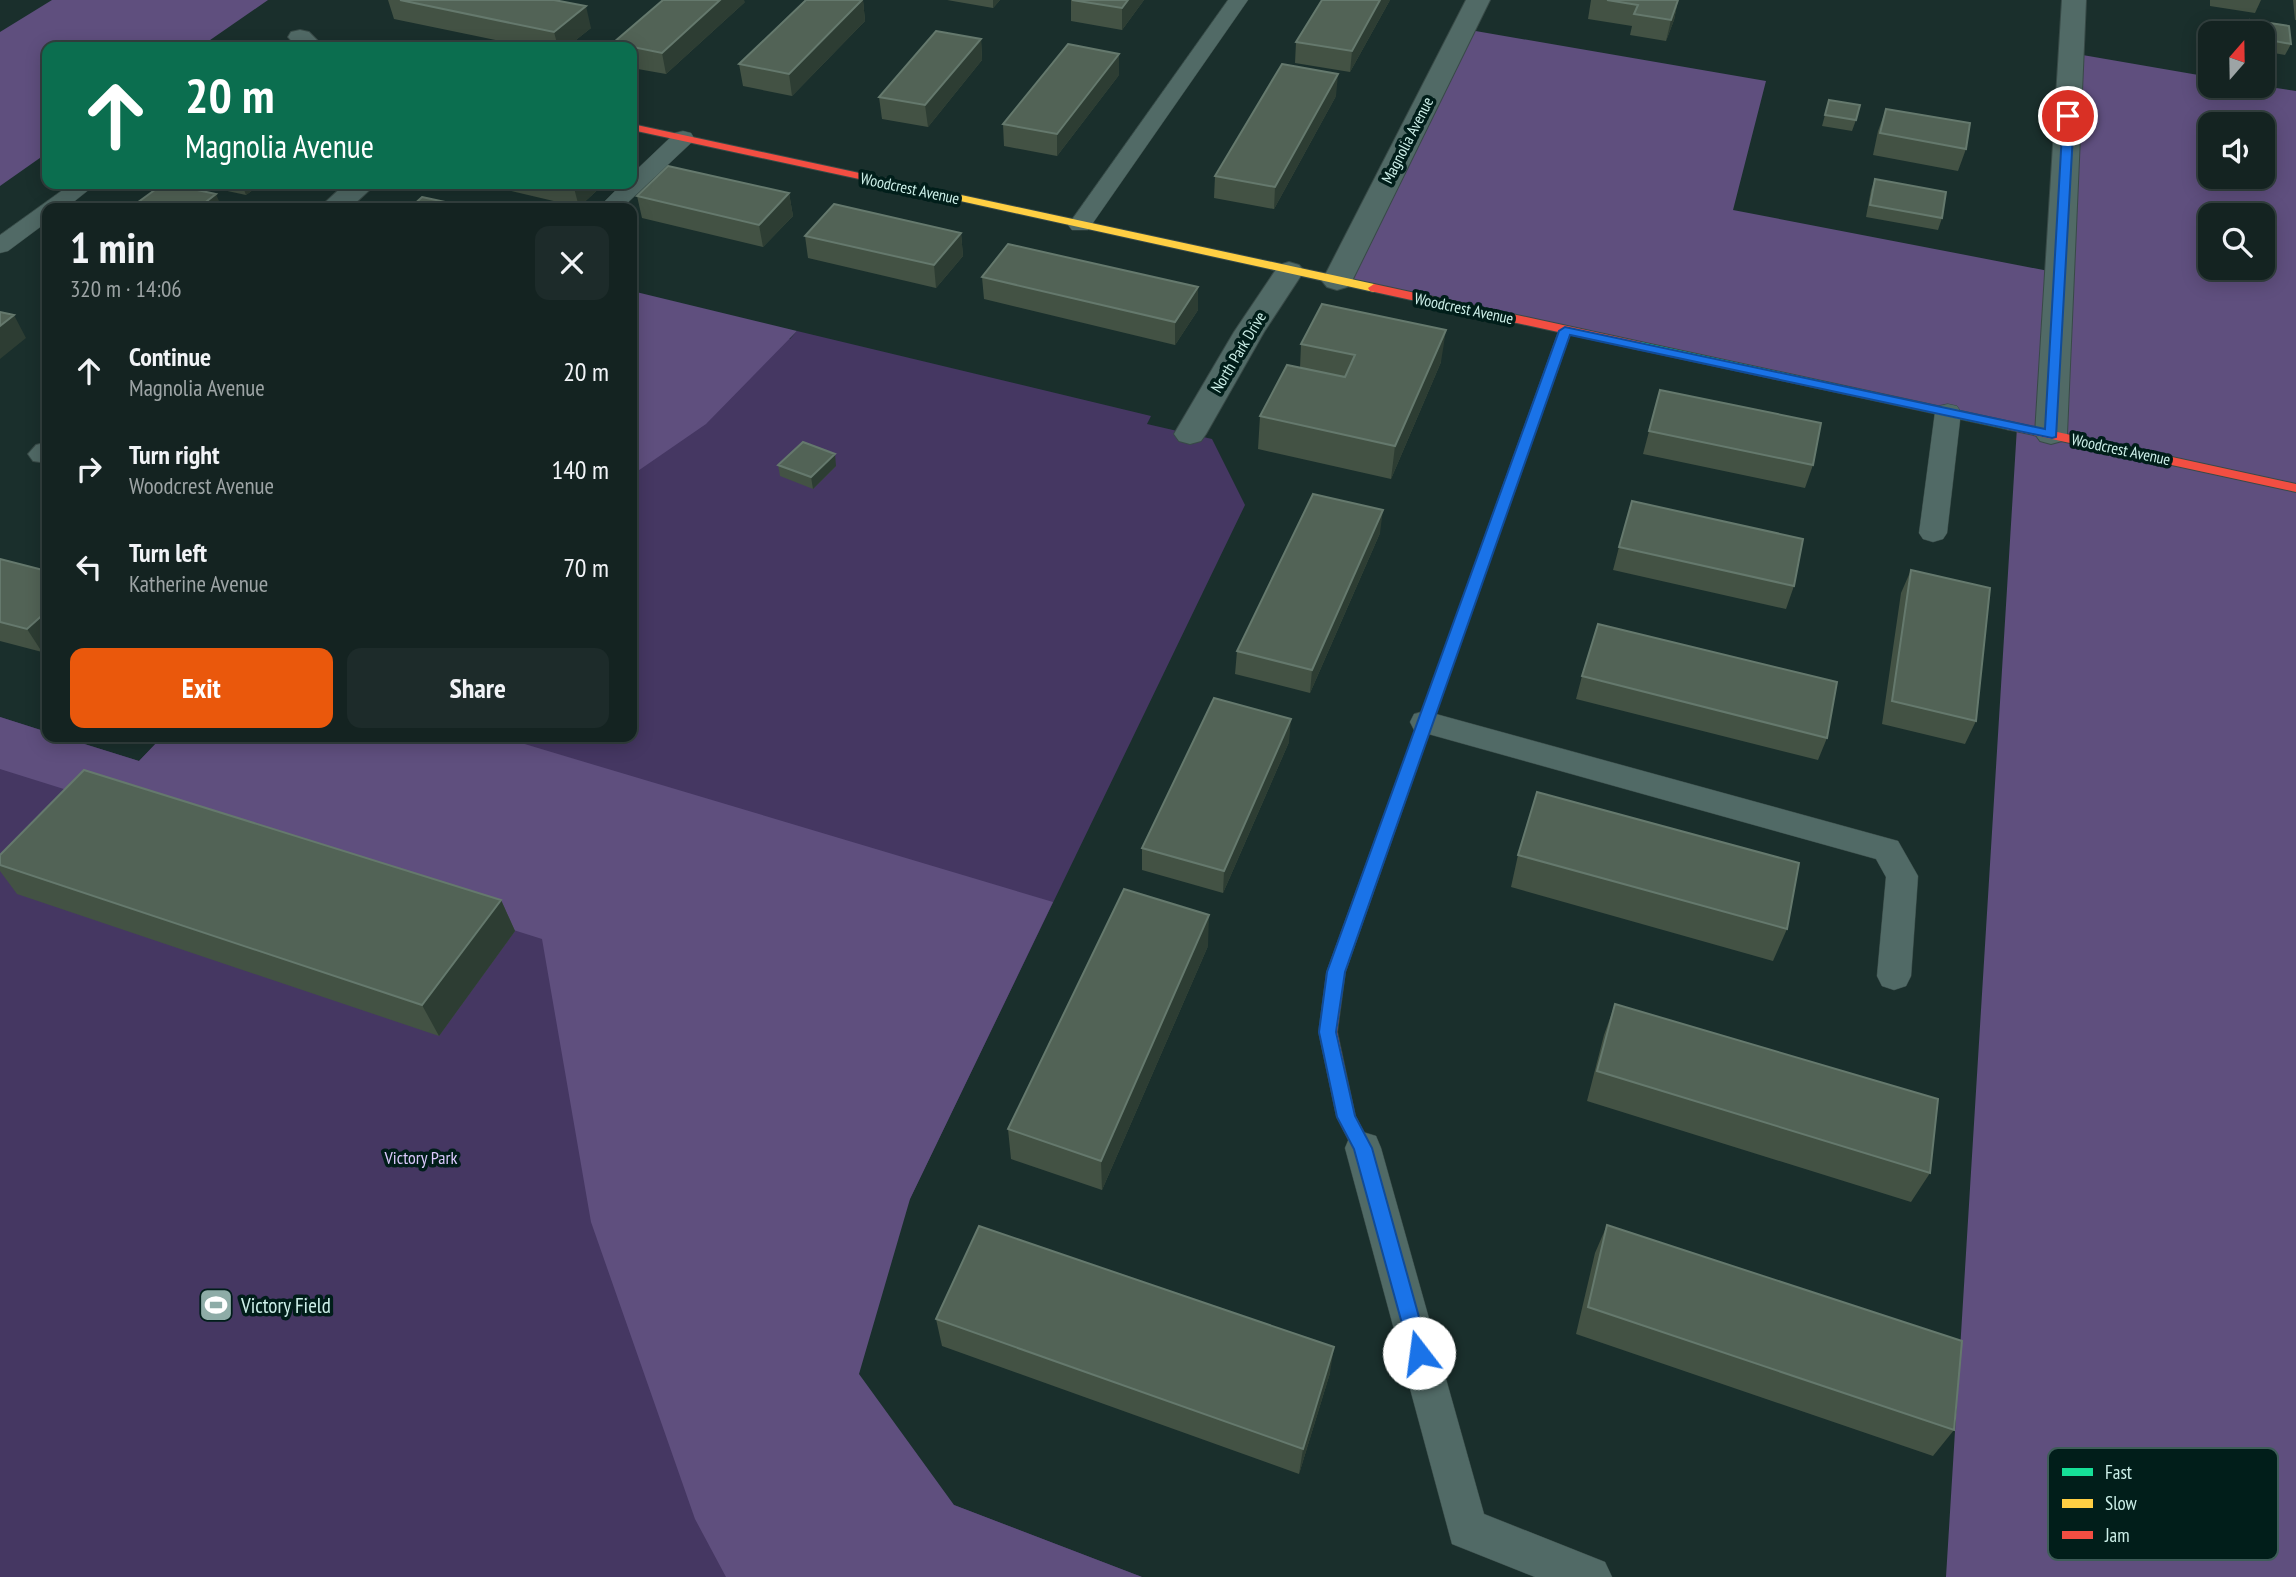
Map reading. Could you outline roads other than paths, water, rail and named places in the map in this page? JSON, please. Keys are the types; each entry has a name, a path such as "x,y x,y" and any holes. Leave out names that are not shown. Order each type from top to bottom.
{"street":[{"name":"Magnolia Avenue","path":"1337,281 1478,0"},
{"path":"2052,434 2074,0"},
{"name":"Woodcrest Avenue","path":"637,128 2296,488"},
{"path":"339,203 356,189"},
{"name":"North Park Drive","path":"1190,434 1249,332 1289,271"},
{"path":"1363,1148 1346,1117 1328,1032 1336,972 1565,331"}],"lane":[{"path":"1080,225 1238,0"},
{"path":"637,182 683,138"},
{"path":"59,203 78,189"},
{"path":"614,203 629,189"},
{"path":"0,246 42,215"},
{"path":"1933,533 1948,412"},
{"path":"1425,722 1887,850 1902,876 1894,976"},
{"path":"1363,1148 1467,1530 1590,1577"}],"place":[{"name":"Victory Field","path":"216,1305"}],"park label":[{"name":"Victory Park","path":"421,1157"}]}
